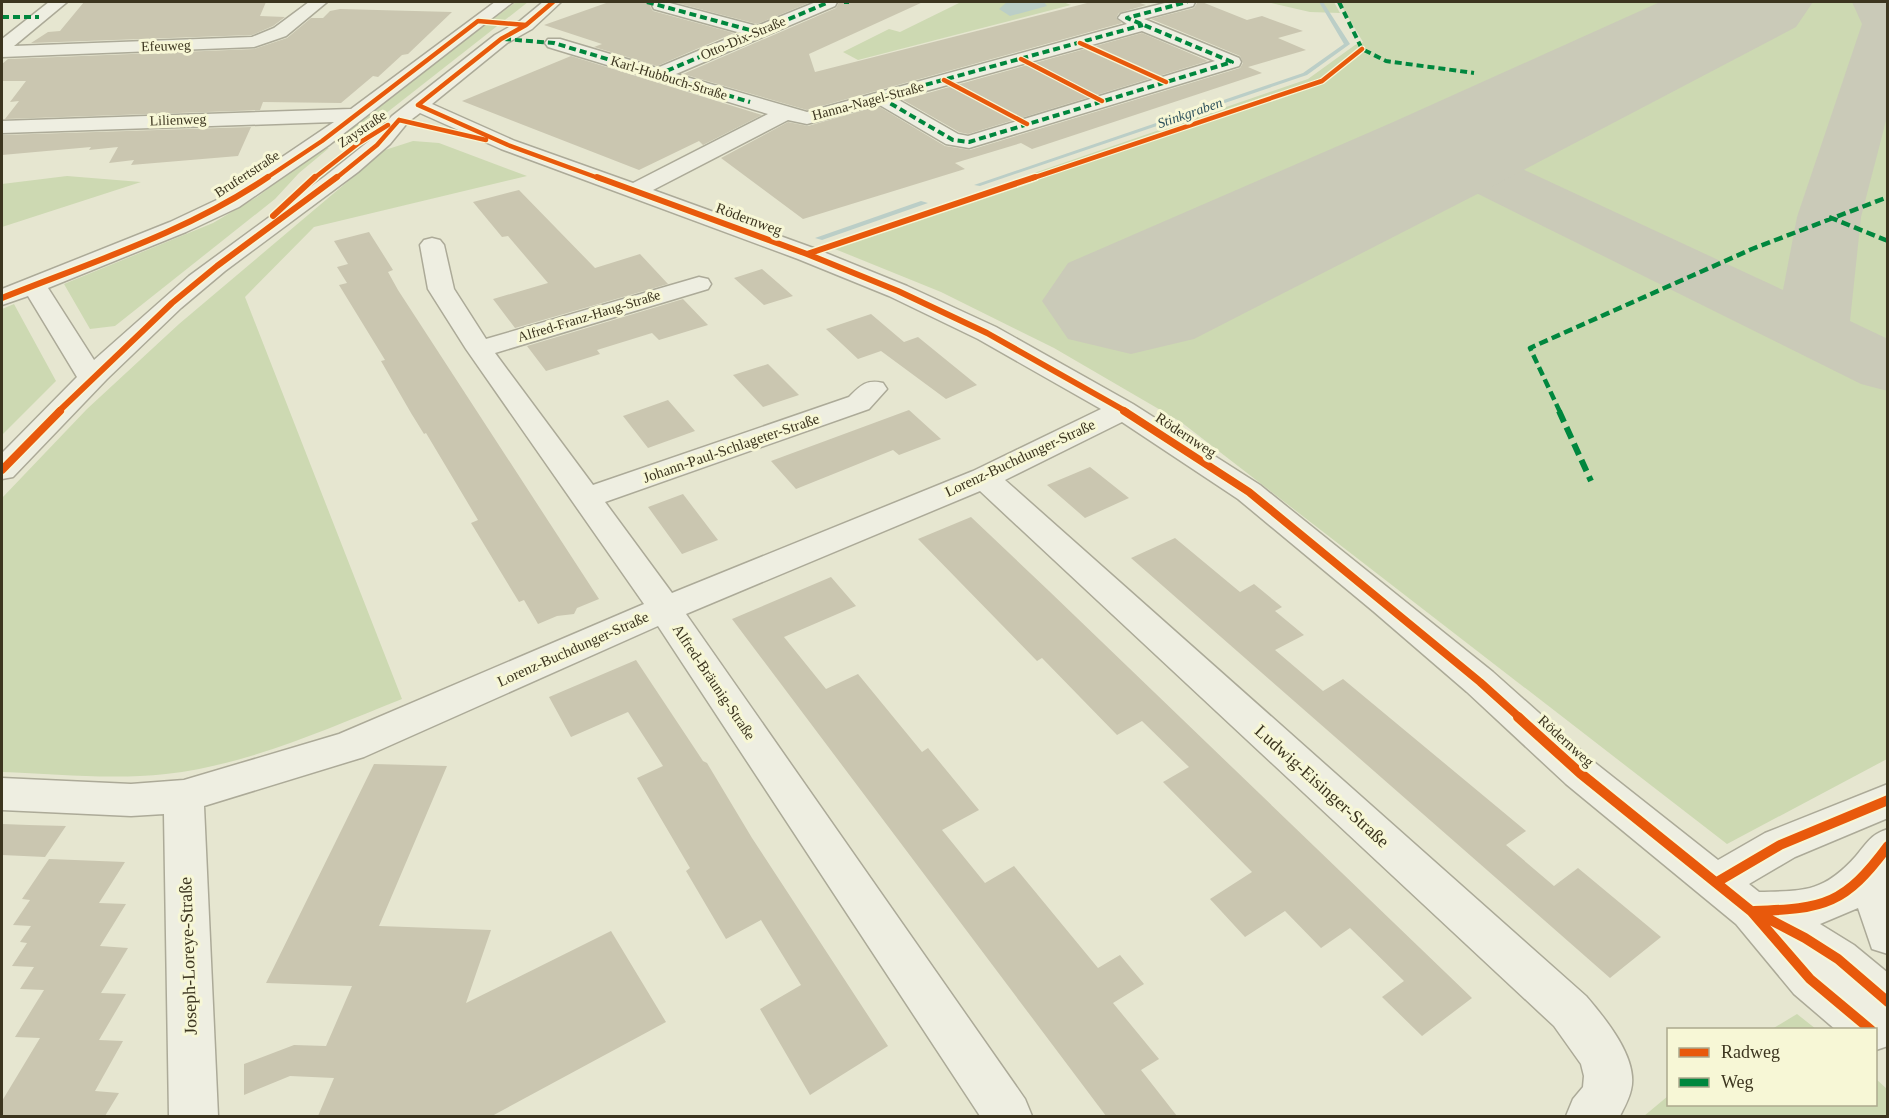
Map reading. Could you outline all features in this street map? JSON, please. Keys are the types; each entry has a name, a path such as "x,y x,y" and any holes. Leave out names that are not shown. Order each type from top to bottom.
{"street":[{"path":"2,47 58,2"},
{"name":"Efeuweg","path":"2,52 254,42 280,32 318,2"},
{"name":"Brufertstraße","path":"2,298 178,227 231,202 322,141 505,2"},
{"name":"Zaystraße","path":"501,39 503,31 539,2"},
{"name":"Zaystraße","path":"2,470 92,379 195,283 247,241 304,203 391,133 399,120 501,39 521,29 553,2"},
{"name":"Otto-Dix-Straße","path":"657,75 829,2"},
{"path":"843,2 849,2"},
{"path":"881,98 953,140 969,142 1232,62 1127,18 1187,2"},
{"path":"660,5 757,32"},
{"name":"Hanna-Nagel-Straße","path":"785,113 807,118 1143,25"},
{"name":"Karl-Hubbuch-Straße","path":"554,43 785,113"},
{"name":"Rödernweg","path":"418,105 508,145 807,254 898,291 987,333 1124,411 1250,492 1480,682 1580,773 1751,911 1810,978 1870,1028"},
{"path":"634,191 785,113"},
{"name":"Lilienweg","path":"2,128 355,115"},
{"name":"Rödernweg","path":"399,120 508,145"},
{"name":"Alfred-Bräunig-Straße","path":"432,245 441,289 479,349 584,499 665,609 1008,1116"},
{"name":"Alfred-Franz-Haug-Straße","path":"479,349 699,284"},
{"path":"33,285 92,379"},
{"name":"Johann-Paul-Schlageter-Straße","path":"584,499 859,403 873,389"},
{"name":"Lorenz-Buchdunger-Straße","path":"2,794 131,800 184,796 350,746 665,609 984,478 1124,411"},
{"name":"Ludwig-Eisinger-Straße","path":"984,478 1570,1011 1594,1040 1608,1067 1608,1090 1590,1116"},
{"name":"Joseph-Loreye-Straße","path":"184,796 193,1116"},
{"path":"1717,882 1780,846 1887,800"},
{"path":"1751,911 1798,910 1827,904 1847,894 1878,860"},
{"path":"1878,860 1887,935"},
{"name":"Rödernweg","path":"1751,911 1805,938 1838,959 1887,1002"}],"green space":[{"path":"516,2 528,2 371,125 349,139 333,140"},
{"path":"961,2 1063,2 1071,5 858,60 843,52 889,29 900,32"},
{"path":"1267,2 1334,2 1340,13 1310,12"},
{"path":"1339,2 1887,2 1887,759 1727,844 1181,422 1054,348 941,292 825,245 1308,79 1355,45 1363,42"},
{"path":"413,141 439,143 527,176 314,227 245,297 402,699 316,734 227,763 197,769 146,776 2,772 2,498 87,409 179,324 385,150"},
{"path":"322,148 329,148 299,173 275,199 115,326 90,329 64,284 213,223 257,197"},
{"path":"67,176 141,182 2,227 2,184"},
{"path":"14,304 56,381 2,435 2,309"},
{"path":"1797,1014 1815,1028 1774,1028"},
{"path":"1877,1080 1887,1089 1887,1116 1644,1116 1667,1097 1667,1106 1877,1106"}],"shaded area":[{"path":"1007,2 1044,2 1047,6 1010,16 999,9"}],"building":[{"path":"84,2 266,2 260,16 285,17 273,26 252,35 31,43 48,32 60,31"},
{"path":"609,2 652,2 650,6 653,11 734,33 657,66 594,47 602,44 544,25"},
{"path":"673,2 811,2 757,24"},
{"path":"839,2 923,2 809,54 815,72 1091,2 1137,2 1146,5 1119,13 1116,18 1122,23 807,110 683,74 836,8"},
{"path":"1202,2 1247,20 1262,16 1303,31 1278,38 1306,50 1248,67 1262,73 1032,149 1021,143 955,163 965,169 803,219 721,158 788,122 808,126 878,106 945,146 970,150 1240,68 1243,63 1240,56 1151,19 1194,8 1197,3"},
{"path":"340,9 452,12 408,54 402,55 378,77 373,76 341,103 263,102 260,110 5,119 19,101 10,102 26,81 2,81 2,64 8,59 254,49 287,38 311,18 323,18 330,11"},
{"path":"1142,33 1208,61 968,134 959,132 903,100"},
{"path":"571,56 762,115 703,145 699,141 639,170 462,101"},
{"path":"251,127 238,156 131,165 134,160 109,163 118,147 89,150 91,147 2,155 2,135"},
{"path":"519,190 595,268 640,254 668,284 515,328 493,299 548,283 508,236 502,237 473,202"},
{"path":"369,232 393,270 388,272 398,290 599,599 577,608 574,614 557,616 538,624 524,600 519,602 471,523 478,520 426,433 424,434 411,413 381,361 385,360 339,285 347,283 337,267 348,264 334,241"},
{"path":"762,269 793,296 764,305 734,278"},
{"path":"683,299 708,325 659,340 652,333 597,350 600,354 546,371 527,346"},
{"path":"871,314 904,342 918,337 977,385 946,399 881,351 858,359 826,329"},
{"path":"768,364 799,395 763,407 733,375"},
{"path":"668,400 695,431 648,448 623,416"},
{"path":"909,410 941,439 899,455 893,450 796,489 771,461"},
{"path":"1090,467 1129,498 1085,518 1047,485"},
{"path":"683,494 718,540 682,554 648,507"},
{"path":"971,517 1472,998 1422,1036 1382,997 1404,981 1350,928 1321,948 1285,911 1245,937 1210,899 1252,872 1163,782 1189,767 1142,721 1117,735 1042,658 1037,661 918,539"},
{"path":"1175,538 1240,592 1254,584 1282,607 1275,611 1304,635 1275,650 1323,691 1343,679 1526,831 1506,845 1554,886 1578,868 1661,937 1610,978 1131,558"},
{"path":"831,577 856,606 784,637 826,689 858,674 922,752 928,748 979,810 942,830 985,883 1014,866 1098,968 1120,955 1144,984 1113,1003 1159,1059 1141,1070 1177,1116 1106,1116 732,619"},
{"path":"636,660 703,761 707,763 752,838 888,1046 810,1095 760,1009 801,985 761,920 726,939 686,871 690,868 637,778 663,766 628,712 571,737 549,697"},
{"path":"374,764 447,766 379,926 491,930 466,1003 611,931 666,1022 492,1116 318,1116 334,1078 290,1076 244,1095 244,1064 294,1045 326,1046 352,986 266,983"},
{"path":"2,824 66,826 45,857 2,855"},
{"path":"49,859 125,862 99,903 126,904 100,946 128,948 101,993 126,994 99,1040 123,1041 95,1091 119,1093 105,1116 2,1116 2,1101 40,1038 15,1037 44,990 20,989 34,967 12,966 27,943 20,942 31,926 13,925 30,900 22,899"}],"waterway":[{"name":"Stinkgraben","path":"978,185 1305,74 1347,44 1321,2"},
{"name":"Stinkgraben","path":"819,238 924,203"}],"taxiway":[{"path":"1812,331 1829,217 1886,24 1875,2"},
{"path":"1443,154 1812,331"},
{"path":"1812,331 1888,368"}],"runway":[{"path":"1131,301 1443,154 1755,2"}],"marked path":[{"path":"647,2 757,32"},
{"path":"657,75 829,2"},
{"path":"844,2 849,2"},
{"path":"881,98 953,140 969,142 1232,62 1127,18 1187,2"},
{"path":"1339,2 1362,49 1386,61 1474,73"},
{"path":"2,17 39,17"},
{"path":"841,108 1143,25"},
{"path":"504,39 554,43 750,102"},
{"path":"1591,481 1530,348 1752,249 1888,197"},
{"path":"1829,217 1888,241"}],"cycle path":[{"path":"553,2 526,25 501,39 418,105 508,145 807,254 898,291 987,333 1123,410 1249,492 1385,603 1480,682 1580,773 1751,911 1810,979 1869,1028"},
{"path":"2,298 178,227 231,202 322,141 478,21 526,25"},
{"path":"1080,43 1166,82"},
{"path":"807,254 1322,81 1362,49"},
{"path":"1021,59 1102,101"},
{"path":"944,80 1027,124"},
{"path":"399,120 486,140"},
{"path":"2,470 97,373 172,303 217,266 350,167 383,139 399,120"},
{"path":"273,216 328,167 359,143 388,125"},
{"path":"1717,882 1780,845 1888,800"},
{"path":"1754,911 1800,909 1832,901 1859,882 1888,846"},
{"path":"1757,913 1805,938 1838,959 1888,1002"}]}
